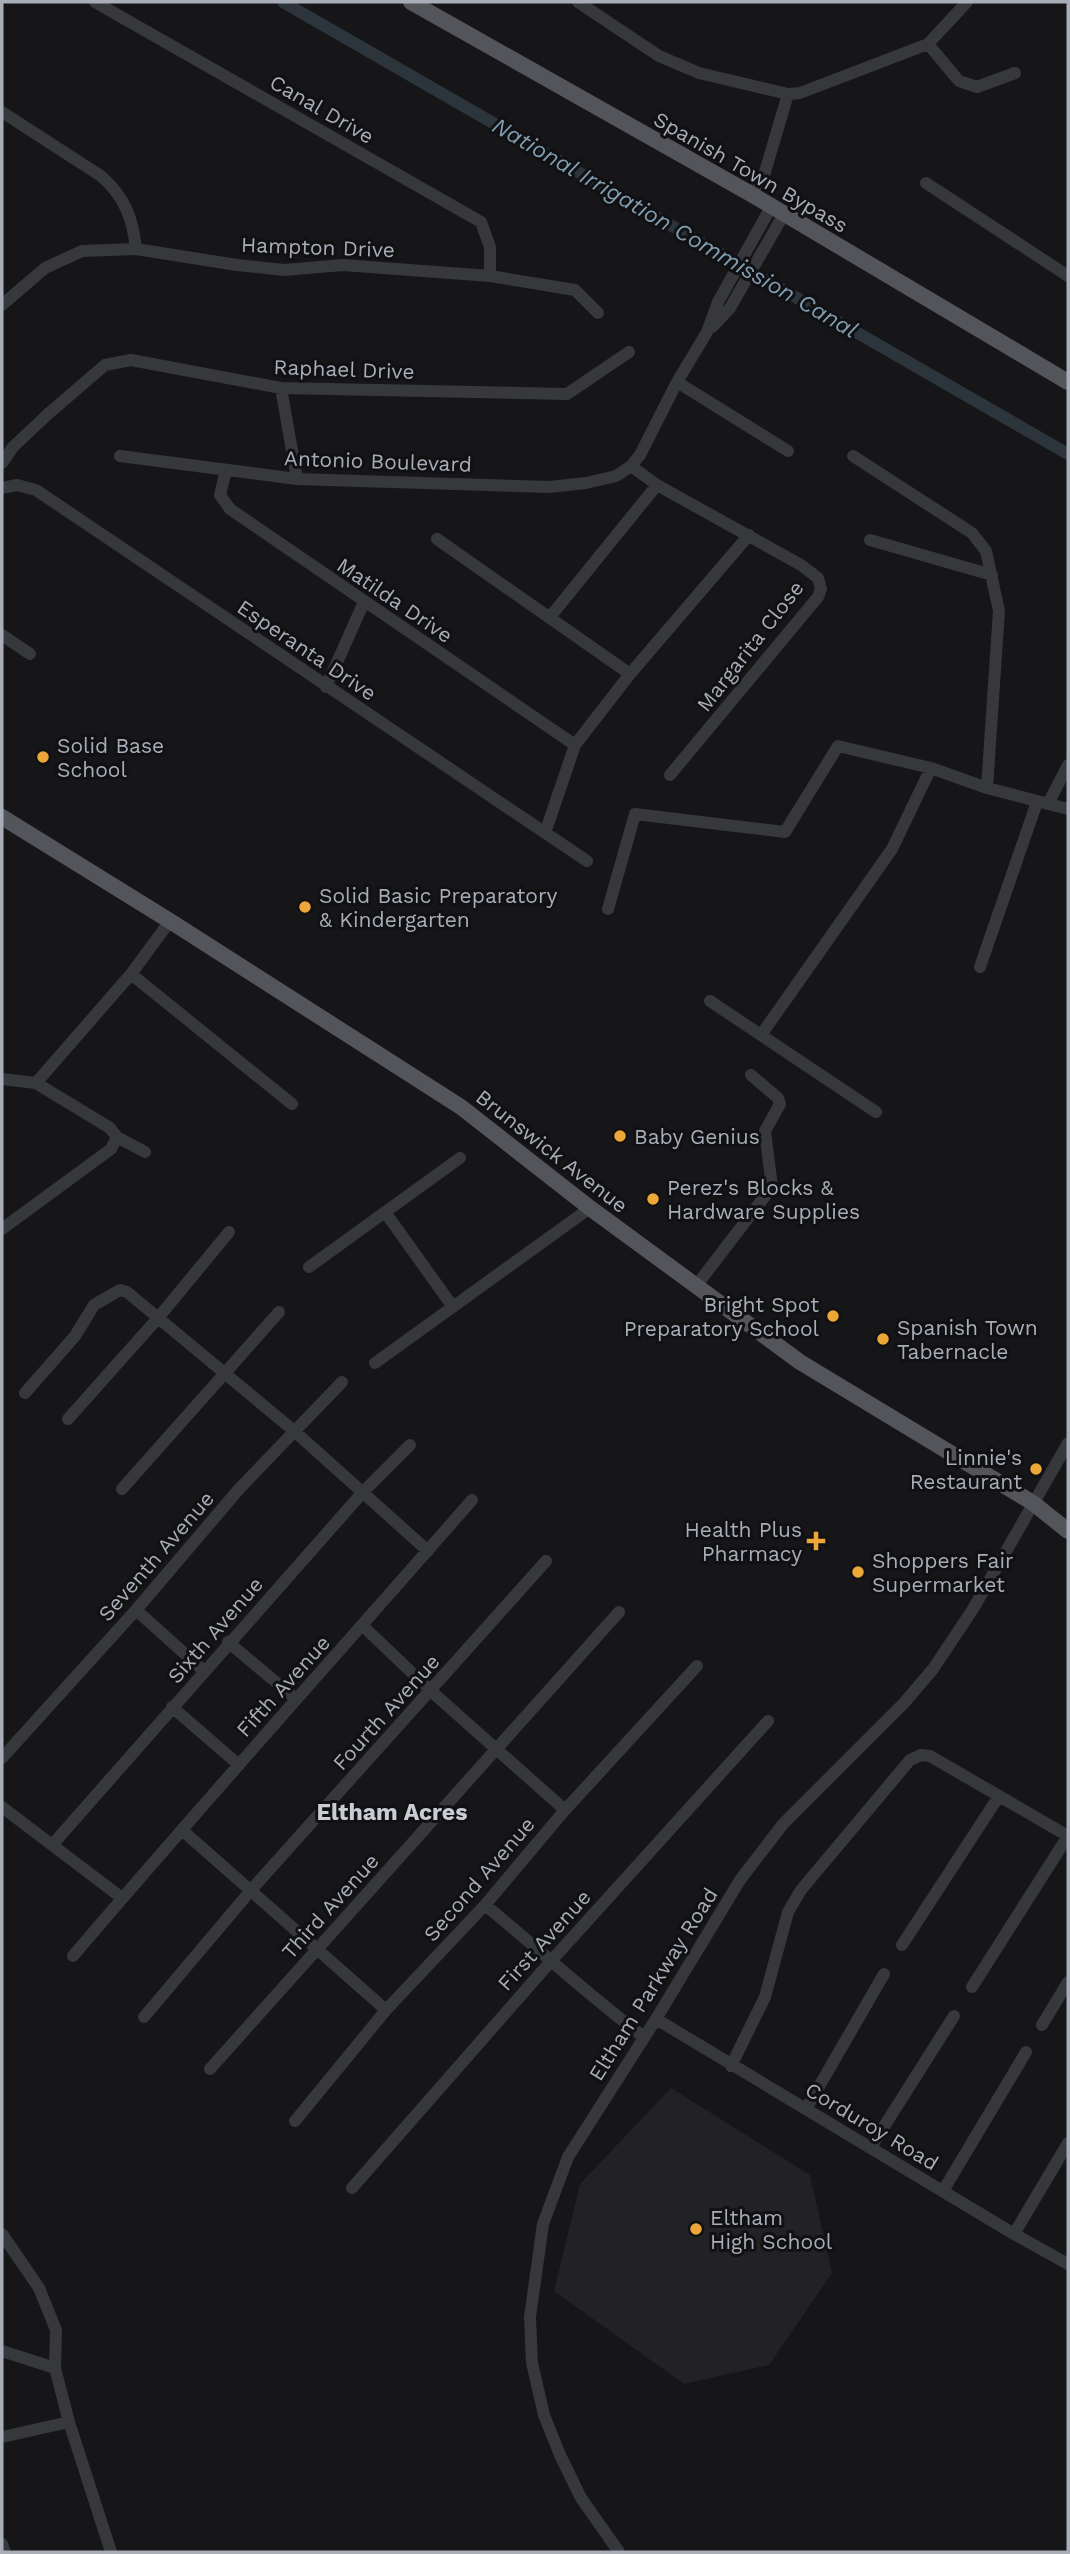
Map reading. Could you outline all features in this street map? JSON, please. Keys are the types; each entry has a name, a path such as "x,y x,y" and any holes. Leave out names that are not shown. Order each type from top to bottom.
{"main road":[{"name":"Spanish Town Bypass","path":"411,2 751,194 1068,382"},
{"name":"Brunswick Avenue","path":"4,822 170,920 461,1107 590,1208 800,1362 1033,1503 1068,1531"}],"street":[{"name":"Canal Drive","path":"94,2 481,222 490,247 490,276"},
{"path":"578,2 659,56 699,73 788,94 800,93 928,44 967,2"},
{"path":"928,44 959,81 977,86 1015,73"},
{"path":"751,194 765,172 788,94"},
{"path":"2,111 101,176 113,187 130,214 136,249"},
{"path":"926,183 1068,276"},
{"path":"631,466 640,455 677,382 707,332 718,302 746,250 777,211"},
{"path":"707,332 730,308 748,278 759,258 777,211"},
{"name":"Hampton Drive","path":"2,305 45,268 82,251 136,249 284,270 343,265 490,276 575,290 598,313"},
{"path":"2,285 12,295"},
{"name":"Raphael Drive","path":"2,463 13,447 105,365 131,360 281,388 567,394 629,352"},
{"path":"677,382 788,451"},
{"path":"281,388 297,479"},
{"name":"Antonio Boulevard","path":"120,456 297,479 550,486 586,483 616,476 631,466"},
{"path":"853,456 972,533 986,551 999,611 986,788"},
{"name":"Margarita Close","path":"631,466 657,485 749,535 818,578 821,589 818,597 670,775"},
{"name":"Matilda Drive","path":"226,470 220,495 230,509 575,745"},
{"name":"Esperanta Drive","path":"2,488 17,485 36,490 587,861"},
{"path":"550,617 657,485"},
{"path":"545,833 575,745 630,674 749,535"},
{"path":"437,539 630,674"},
{"path":"870,540 992,575"},
{"path":"326,687 364,602"},
{"path":"2,635 30,654"},
{"path":"608,909 635,814 785,832 838,746 931,768 986,788 1068,809"},
{"path":"980,967 1043,803 1068,765"},
{"path":"761,1035 892,849 931,768"},
{"path":"36,1083 131,974 170,920"},
{"path":"131,974 292,1104"},
{"path":"710,1001 876,1112"},
{"path":"696,1286 772,1186 765,1131 780,1104 778,1098 751,1074"},
{"path":"2,1079 36,1083 110,1128 117,1137 145,1152"},
{"path":"2,1229 111,1149 117,1137"},
{"path":"309,1267 460,1158"},
{"path":"374,1363 590,1208"},
{"path":"385,1212 453,1307"},
{"path":"68,1419 229,1233"},
{"path":"25,1393 75,1335 94,1304 120,1290 127,1292 293,1430 428,1551"},
{"path":"122,1489 279,1312"},
{"name":"Seventh Avenue","path":"2,1758 239,1489 342,1382"},
{"name":"Eltham Parkway Road","path":"619,2552 581,2498 559,2455 544,2415 532,2363 530,2317 543,2224 568,2157 740,1880 783,1824 904,1703 933,1669 973,1609 1068,1443"},
{"name":"Sixth Avenue","path":"52,1844 228,1642 363,1492 410,1445"},
{"name":"Fifth Avenue","path":"74,1956 472,1500"},
{"name":"Fourth Avenue","path":"145,2017 252,1889 546,1561"},
{"path":"136,1609 204,1671"},
{"name":"Third Avenue","path":"210,2069 619,1612"},
{"path":"363,1626 431,1691 565,1810"},
{"path":"228,1642 296,1699"},
{"name":"Second Avenue","path":"295,2121 387,2010 485,1905 565,1810 697,1666"},
{"path":"172,1707 239,1765"},
{"name":"First Avenue","path":"352,2188 552,1960 768,1721"},
{"path":"731,2066 765,1997 788,1912 801,1890 910,1760 921,1755 930,1756 1068,1836 972,1987"},
{"path":"902,1945 999,1796"},
{"path":"2,1807 122,1898"},
{"path":"183,1831 387,2010"},
{"path":"485,1905 644,2037"},
{"path":"806,2109 884,1974"},
{"path":"1042,2025 1068,1982"},
{"path":"871,2147 954,2016"},
{"name":"Corduroy Road","path":"656,2019 1068,2264"},
{"path":"943,2191 1026,2052"},
{"path":"1014,2234 1068,2143"},
{"path":"2,2234 39,2288 56,2330 55,2368 69,2422 111,2552"},
{"path":"2,2351 55,2368"},
{"path":"2,2437 69,2422"},
{"path":"2,2544 5,2552"}],"shaded area":[{"name":"Eltham High School","path":"671,2088 810,2175 832,2273 769,2365 684,2384 554,2291 580,2184"}],"waterway":[{"name":"National Irrigation Commission Canal","path":"283,2 1068,454"}],"place":[{"name":"Solid Base School","path":"43,757"},
{"name":"Solid Basic Preparatory & Kindergarten","path":"305,907"},
{"name":"Baby Genius","path":"620,1136"},
{"name":"Perez's Blocks & Hardware Supplies","path":"653,1199"},
{"name":"Bright Spot Preparatory School","path":"833,1316"},
{"name":"Spanish Town Tabernacle","path":"883,1339"},
{"name":"Linnie's Restaurant","path":"1036,1469"},
{"name":"Health Plus Pharmacy","path":"816,1541"},
{"name":"Shoppers Fair Supermarket","path":"858,1572"},
{"name":"Eltham High School","path":"696,2229"}],"district":[{"name":"Eltham Acres","path":"392,1812"}]}
